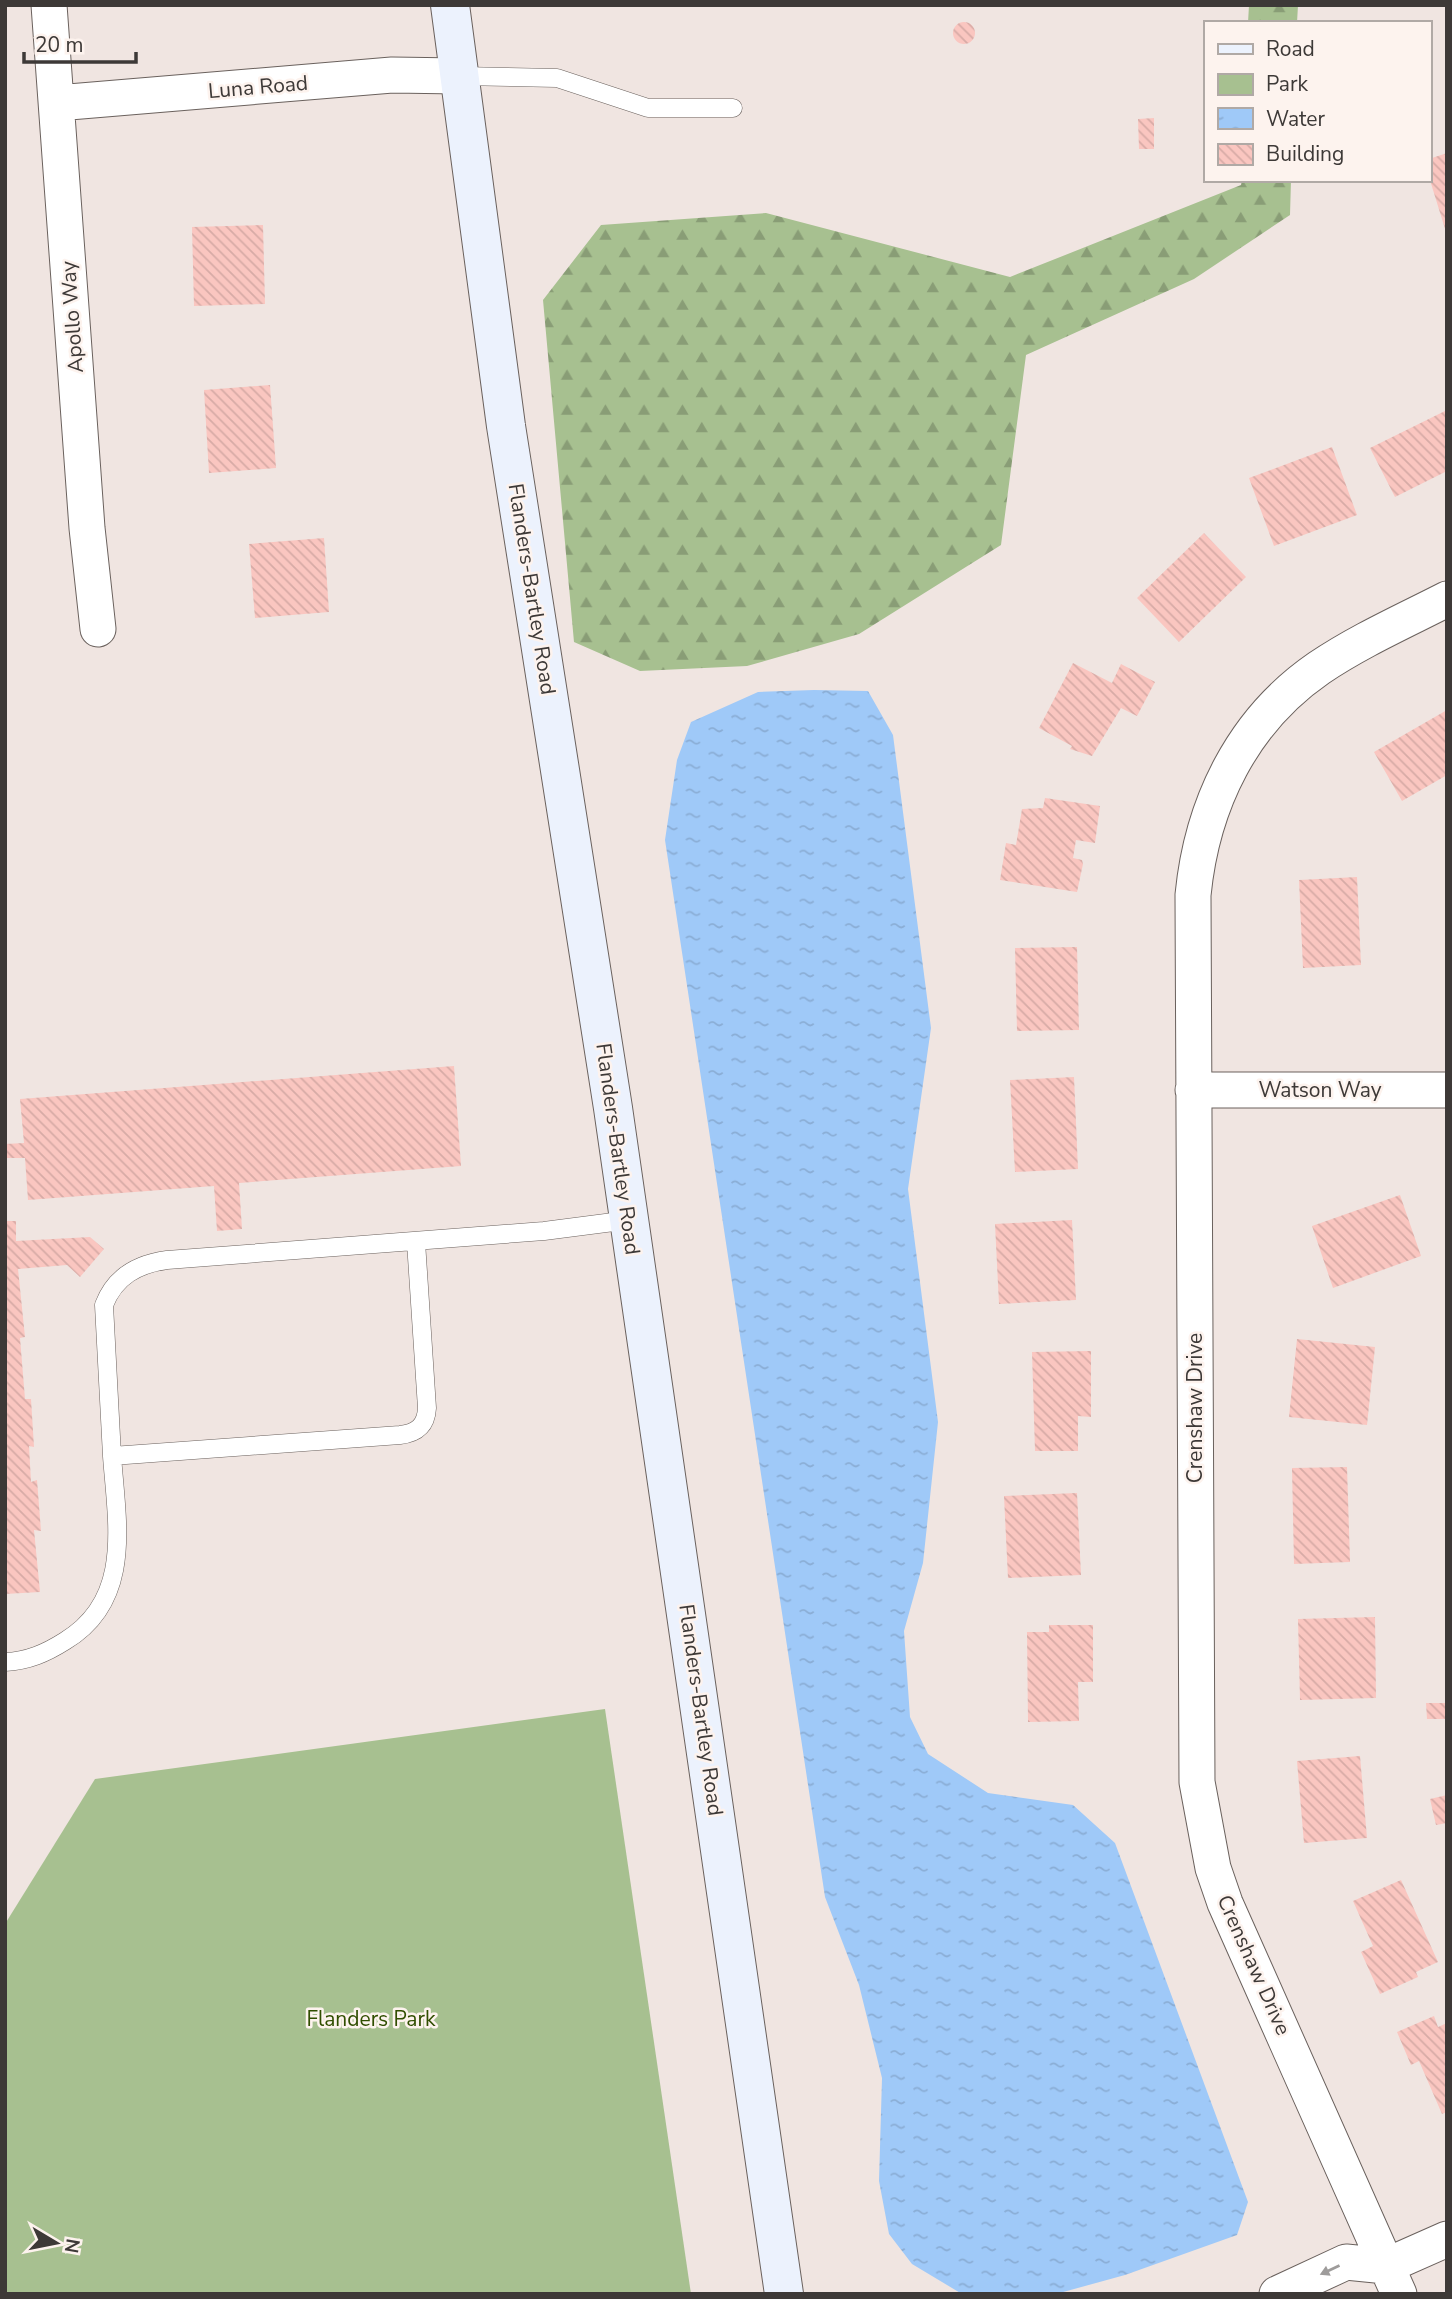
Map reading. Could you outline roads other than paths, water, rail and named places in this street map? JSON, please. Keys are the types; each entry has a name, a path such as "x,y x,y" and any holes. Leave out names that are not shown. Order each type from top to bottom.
{"street":[{"name":"Apollo Way","path":"49,5 87,528 98,629"},
{"name":"Flanders-Bartley Road","path":"450,5 506,426 629,1220 784,2294"},
{"name":"Luna Road","path":"57,103 392,75 459,76"},
{"name":"Crenshaw Drive","path":"1386,2285 1349,2177 1225,1903 1204,1831 1197,1782 1193,895 1205,825 1225,776 1257,726 1297,685 1340,654 1447,599"},
{"name":"Watson Way","path":"1193,1090 1447,1090"},
{"path":"1277,2294 1346,2262 1386,2285 1447,2239"}],"lane":[{"path":"459,76 557,78 649,108 733,108"},
{"path":"5,1662 34,1658 77,1634 96,1615 108,1595 116,1571 119,1546 104,1305 109,1292 125,1274 149,1262 167,1259 416,1242 544,1231 629,1220"},
{"path":"112,1456 400,1435 417,1431 427,1416 428,1408 416,1242"}],"water":[{"path":"868,691 893,735 931,1028 908,1189 938,1422 923,1563 904,1631 910,1717 928,1754 988,1793 1073,1805 1115,1843 1248,2202 1237,2235 1125,2275 1056,2294 962,2294 912,2264 889,2234 879,2181 882,2078 859,1985 825,1897 665,840 677,760 691,722 758,692"}],"park label":[{"name":"Flanders Park","path":"371,2019"}]}
